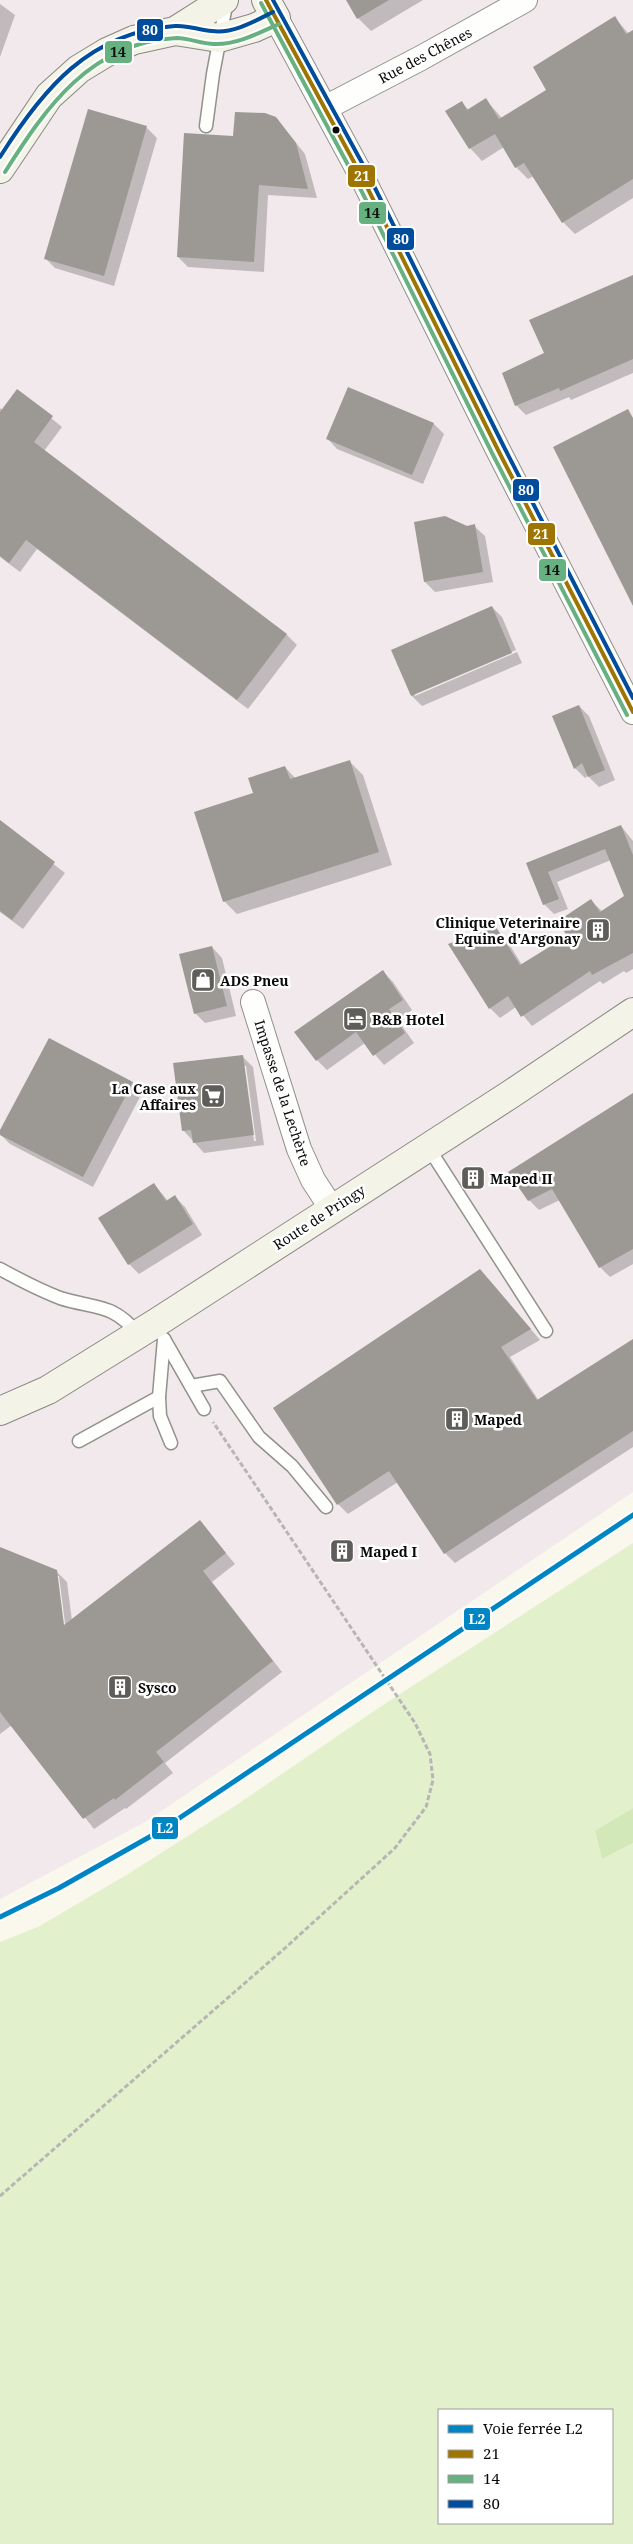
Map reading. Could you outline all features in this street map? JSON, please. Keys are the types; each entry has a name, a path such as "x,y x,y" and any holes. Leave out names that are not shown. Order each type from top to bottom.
{"street":[{"path":"0,170 49,96 79,69 107,52 134,40 175,31 226,0"},
{"name":"Rue des Chênes","path":"325,108 421,58 525,0"},
{"path":"175,31 219,38 254,28 271,9 325,108 633,712"},
{"name":"Impasse de la Lechèrte","path":"254,1002 299,1149 312,1180 332,1209"},
{"name":"Route de Pringy","path":"0,1411 48,1390 153,1332 332,1209 633,1012"}],"lane":[{"path":"206,126 226,0"},
{"path":"428,1147 546,1330"},
{"path":"0,1269 61,1298 115,1312 130,1323 153,1332 191,1386 204,1409"},
{"path":"153,1332 160,1416 171,1443"},
{"path":"191,1386 220,1382 259,1437 292,1466 326,1508"},
{"path":"80,1441 159,1397"}],"path":[{"path":"0,2196 284,1949 396,1848 426,1807 433,1780 430,1754 402,1702 204,1409"}],"shaded area":[{"path":"0,0 633,0 633,1492 145,1822 0,1899"}],"green space":[{"path":"633,1543 633,1808 595,1832 602,1859 633,1843 633,2544 0,2544 0,1942 38,1927 128,1874 235,1806 380,1707"},
{"path":"633,1808 633,1843 602,1859 595,1831"}],"building":[{"path":"346,0 389,0 357,19"},
{"path":"615,16 626,34 633,30 633,179 562,223 524,163 515,168 495,134 469,149 445,111 462,101 467,110 486,98 499,119 546,90 533,67"},
{"path":"88,109 147,126 104,276 44,259"},
{"path":"235,112 265,113 276,117 296,143 308,189 259,185 254,262 177,257 184,133 233,136"},
{"path":"633,275 633,359 560,391 559,388 515,406 502,373 544,353 529,320"},
{"path":"348,387 434,423 412,475 326,439"},
{"path":"17,389 53,416 34,442 287,634 237,700 26,540 9,563 0,556 0,412"},
{"path":"628,409 633,418 633,606 553,447"},
{"path":"445,516 467,526 475,524 483,572 424,582 414,522"},
{"path":"492,606 512,653 411,696 391,650"},
{"path":"579,705 605,770 588,777 582,763 574,769 552,716"},
{"path":"350,760 379,852 223,902 194,812 253,793 248,778 285,766 290,779"},
{"path":"0,820 55,862 12,920 0,911"},
{"path":"621,825 633,855 633,953 592,975 590,971 521,1017 508,996 489,1009 448,944 496,927 520,965 567,936 558,921 591,899 600,912 624,896 605,849 548,872 559,899 543,905 526,863"},
{"name":"ADS Pneu","path":"212,946 227,1006 194,1014 179,954"},
{"name":"B&B Hotel","path":"383,970 403,1000 389,1009 405,1033 373,1056 356,1032 316,1061 294,1032"},
{"path":"49,1038 133,1082 83,1177 0,1135 0,1130"},
{"name":"La Case aux Affaires","path":"243,1055 254,1135 193,1143 191,1130 182,1131 173,1063"},
{"path":"633,1093 633,1249 599,1268 552,1189 528,1201 508,1172"},
{"path":"154,1183 166,1201 175,1195 193,1224 128,1265 98,1218"},
{"name":"Maped","path":"480,1269 531,1329 501,1347 537,1400 633,1339 633,1431 444,1554 389,1471 337,1505 273,1408"},
{"name":"Sysco","path":"200,1520 226,1553 203,1571 273,1661 156,1752 164,1762 115,1800 114,1798 83,1819 0,1712 0,1547 57,1570 64,1625"}],"rail line":[{"name":"L2","path":"0,1917 59,1888 160,1831 633,1515"}],"transit line":[{"name":"21","path":"266,0 361,175 498,450 633,712"},
{"name":"80","path":"273,0 367,172 504,447 633,698"},
{"name":"14","path":"261,3 355,178 492,453 627,715"},
{"name":"80","path":"0,157 16,132 51,88 93,52 117,40 145,31 175,26 212,31 228,31 244,26 273,12"},
{"name":"14","path":"5,172 37,124 74,82 96,65 120,51 147,42 177,38 209,44 231,43 279,24"}],"place":[{"name":"Clinique Veterinaire Equine d'Argonay","path":"598,930"},
{"name":"ADS Pneu","path":"203,980"},
{"name":"B&B Hotel","path":"355,1019"},
{"name":"La Case aux Affaires","path":"213,1096"},
{"name":"Maped II","path":"473,1178"},
{"name":"Maped","path":"457,1419"},
{"name":"Maped I","path":"342,1551"},
{"name":"Sysco","path":"120,1687"}]}
